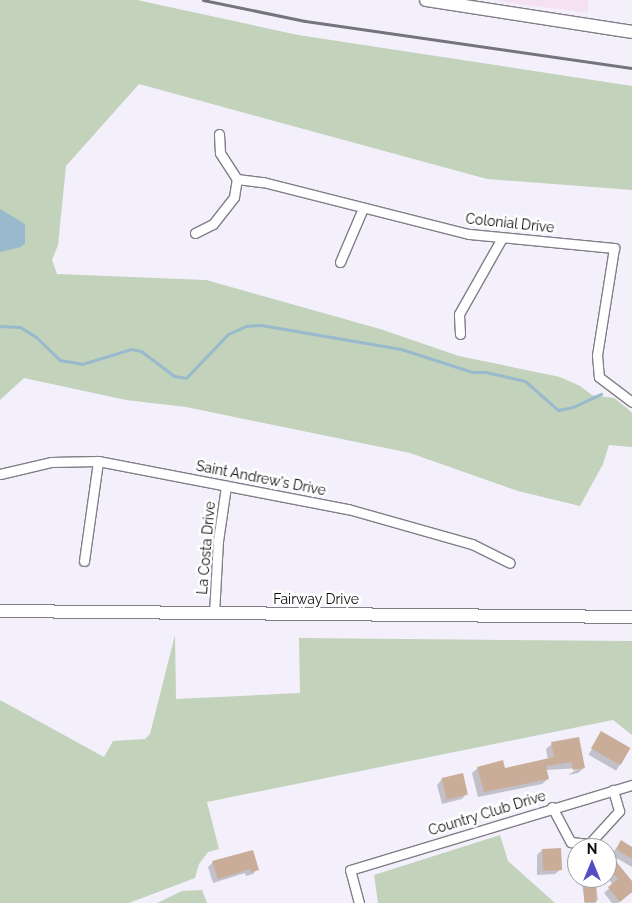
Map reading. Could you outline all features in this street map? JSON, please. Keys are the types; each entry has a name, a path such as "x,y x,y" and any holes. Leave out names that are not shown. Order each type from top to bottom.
{"main road":[{"path":"426,0 632,32"},
{"name":"Fairway Drive","path":"0,612 632,617"}],"street":[{"path":"194,233 213,224 234,197 237,179 220,153 219,134"},
{"name":"Colonial Drive","path":"237,179 263,182 469,234 614,248 597,355 598,377 632,402"},
{"path":"340,262 363,208"},
{"path":"460,334 459,314 502,238"},
{"path":"84,561 98,461"},
{"name":"Saint Andrew's Drive","path":"0,474 51,462 98,461 348,509 422,528 472,544 510,563"},
{"name":"La Costa Drive","path":"214,614 218,541 226,486"},
{"name":"Country Club Drive","path":"359,903 350,870 552,807 632,785"},
{"path":"552,807 571,842 589,844 619,810 612,790"}],"shaded area":[{"path":"495,0 588,0 588,13 511,3"}],"green space":[{"path":"0,0 137,0 298,35 632,86 632,190 487,179 139,84 66,166 58,245 52,260 57,274 206,280 380,329 459,356 560,377 580,386 592,395 614,398 628,409 632,413 632,447 609,445 603,464 580,506 518,491 410,453 186,407 126,400 24,378 0,400"},
{"path":"175,635 176,699 300,693 299,638 632,641 632,735 613,720 207,802 219,849 208,852 199,864 195,878 129,903 0,903 0,700 104,757 113,741 145,739 150,734"},
{"path":"500,835 508,861 555,903 378,903 374,875"},
{"path":"202,890 207,903 157,903 182,891"}],"water":[{"path":"0,209 25,224 25,243 21,247 0,252"}],"building":[{"path":"601,731 630,748 620,765 591,748"},
{"path":"579,737 585,768 573,770 571,762 546,766 549,779 484,792 477,767 503,760 505,768 554,757 551,742"},
{"path":"463,773 468,794 447,799 442,778"},
{"path":"621,840 632,847 632,859 617,850"},
{"path":"561,848 562,870 543,871 542,849"},
{"path":"253,850 259,870 251,872 250,869 218,879 212,861"},
{"path":"617,863 632,881 632,892 620,902 609,888 617,888"},
{"path":"584,888 596,888 596,902 584,902"}],"waterway":[{"path":"0,326 20,327 36,337 60,360 82,364 131,349 141,351 174,376 186,378 228,334 246,326 261,325 401,349 472,372 486,372 525,381 558,410 573,407 601,394"}],"railway":[{"path":"203,0 305,21 632,68"}]}
